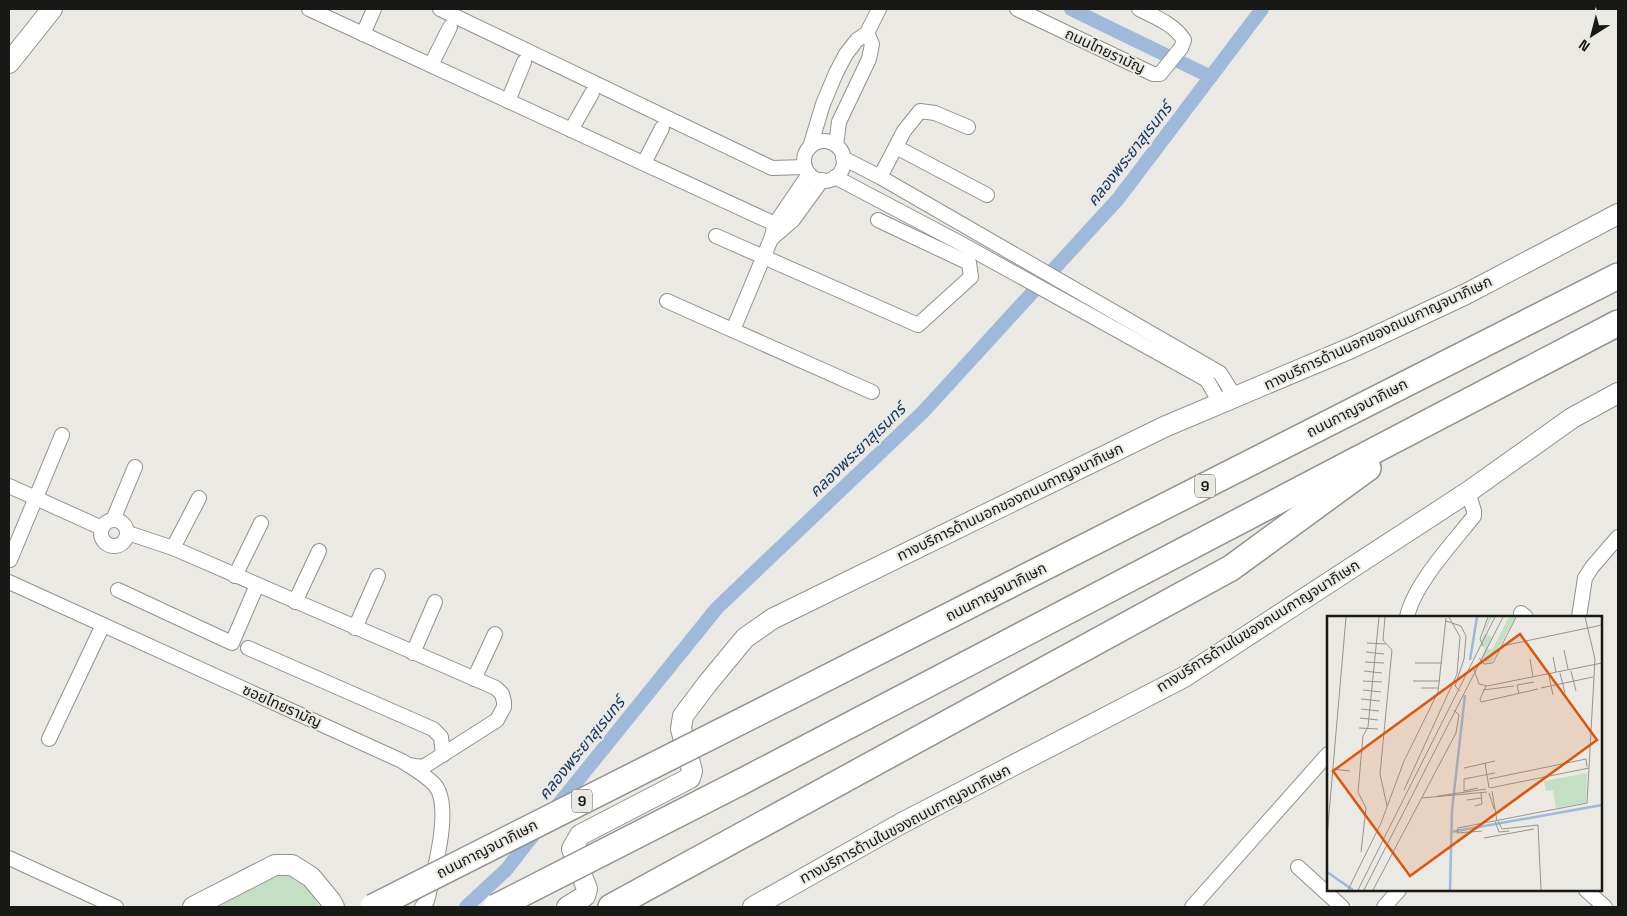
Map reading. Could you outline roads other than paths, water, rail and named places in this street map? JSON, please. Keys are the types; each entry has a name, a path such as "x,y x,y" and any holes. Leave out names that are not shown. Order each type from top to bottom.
{"highway":[{"name":"ถนนกาญจนาภิเษก","path":"373,907 1618,276"},
{"path":"496,907 741,782 1618,323"},
{"path":"611,907 1231,568 1438,417"}],"main road":[{"path":"9,62 52,9"},
{"name":"ทางบริการด้านนอกของถนนกาญจนาภิเษก","path":"567,907 584,896 587,889 572,849 580,835 690,778 692,770 681,729 683,716 706,684 745,638 772,619 1164,427 1368,340 1466,294 1618,214"},
{"name":"ทางบริการด้านในของถนนกาญจนาภิเษก","path":"753,907 902,823 1184,677 1468,492 1572,418 1618,394"},
{"path":"193,907 276,865 292,865 312,877 334,907"}],"street":[{"path":"309,9 775,224"},
{"path":"363,34 374,9"},
{"path":"440,9 772,168 807,170"},
{"path":"878,9 867,33 857,40 846,54 823,104 810,147 804,156 807,170 812,177 828,179 960,243 1207,380 1228,400"},
{"name":"ถนนไทยรามัญ","path":"1017,9 1153,74 1160,74 1181,48 1184,40 1178,31 1139,9"},
{"path":"431,65 450,27"},
{"path":"836,145 839,122 869,59 872,44 867,33"},
{"path":"508,101 524,62"},
{"path":"572,130 592,93"},
{"path":"880,177 913,118 920,111 934,114 968,127"},
{"path":"644,164 662,128"},
{"path":"771,239 793,220 828,179 842,168 844,158 836,145 831,142 820,141 810,147"},
{"path":"896,147 986,195"},
{"path":"844,158 1220,372 1228,400"},
{"path":"733,330 764,258 775,224 807,170"},
{"path":"716,236 918,325 971,277 969,263 878,220"},
{"path":"960,243 969,228"},
{"path":"667,301 872,392"},
{"path":"1118,330 1126,318"},
{"path":"10,560 62,435"},
{"path":"128,533 122,544 114,547 106,544 101,532 107,524 135,467"},
{"path":"9,486 107,524 121,522 128,533 173,548 496,688 502,694 504,707 497,720 422,767 408,765"},
{"path":"1407,616 1417,590 1474,516 1468,492"},
{"path":"173,548 199,498"},
{"path":"235,576 261,523"},
{"path":"1578,616 1585,578 1592,567 1618,538"},
{"path":"295,602 319,551"},
{"path":"355,628 378,576"},
{"name":"ซอยไทยรามัญ","path":"9,582 408,765 435,785 443,805 441,834 427,901 422,907"},
{"path":"118,590 232,643 257,586"},
{"path":"414,653 435,602"},
{"path":"49,739 103,625"},
{"path":"474,679 495,634"},
{"path":"248,648 433,729 441,737 443,755"},
{"path":"1192,907 1327,755"},
{"path":"9,858 116,907"},
{"path":"1298,867 1342,907"},
{"path":"1384,907 1398,891"},
{"path":"1587,891 1605,907"}],"waterway":[{"path":"1071,9 1211,77"},
{"name":"คลองพระยาสุเรนทร์","path":"553,811 717,608 923,412 1118,199 1262,9"},
{"name":"คลองพระยาสุเรนทร์","path":"466,907 506,870 538,829"}]}
